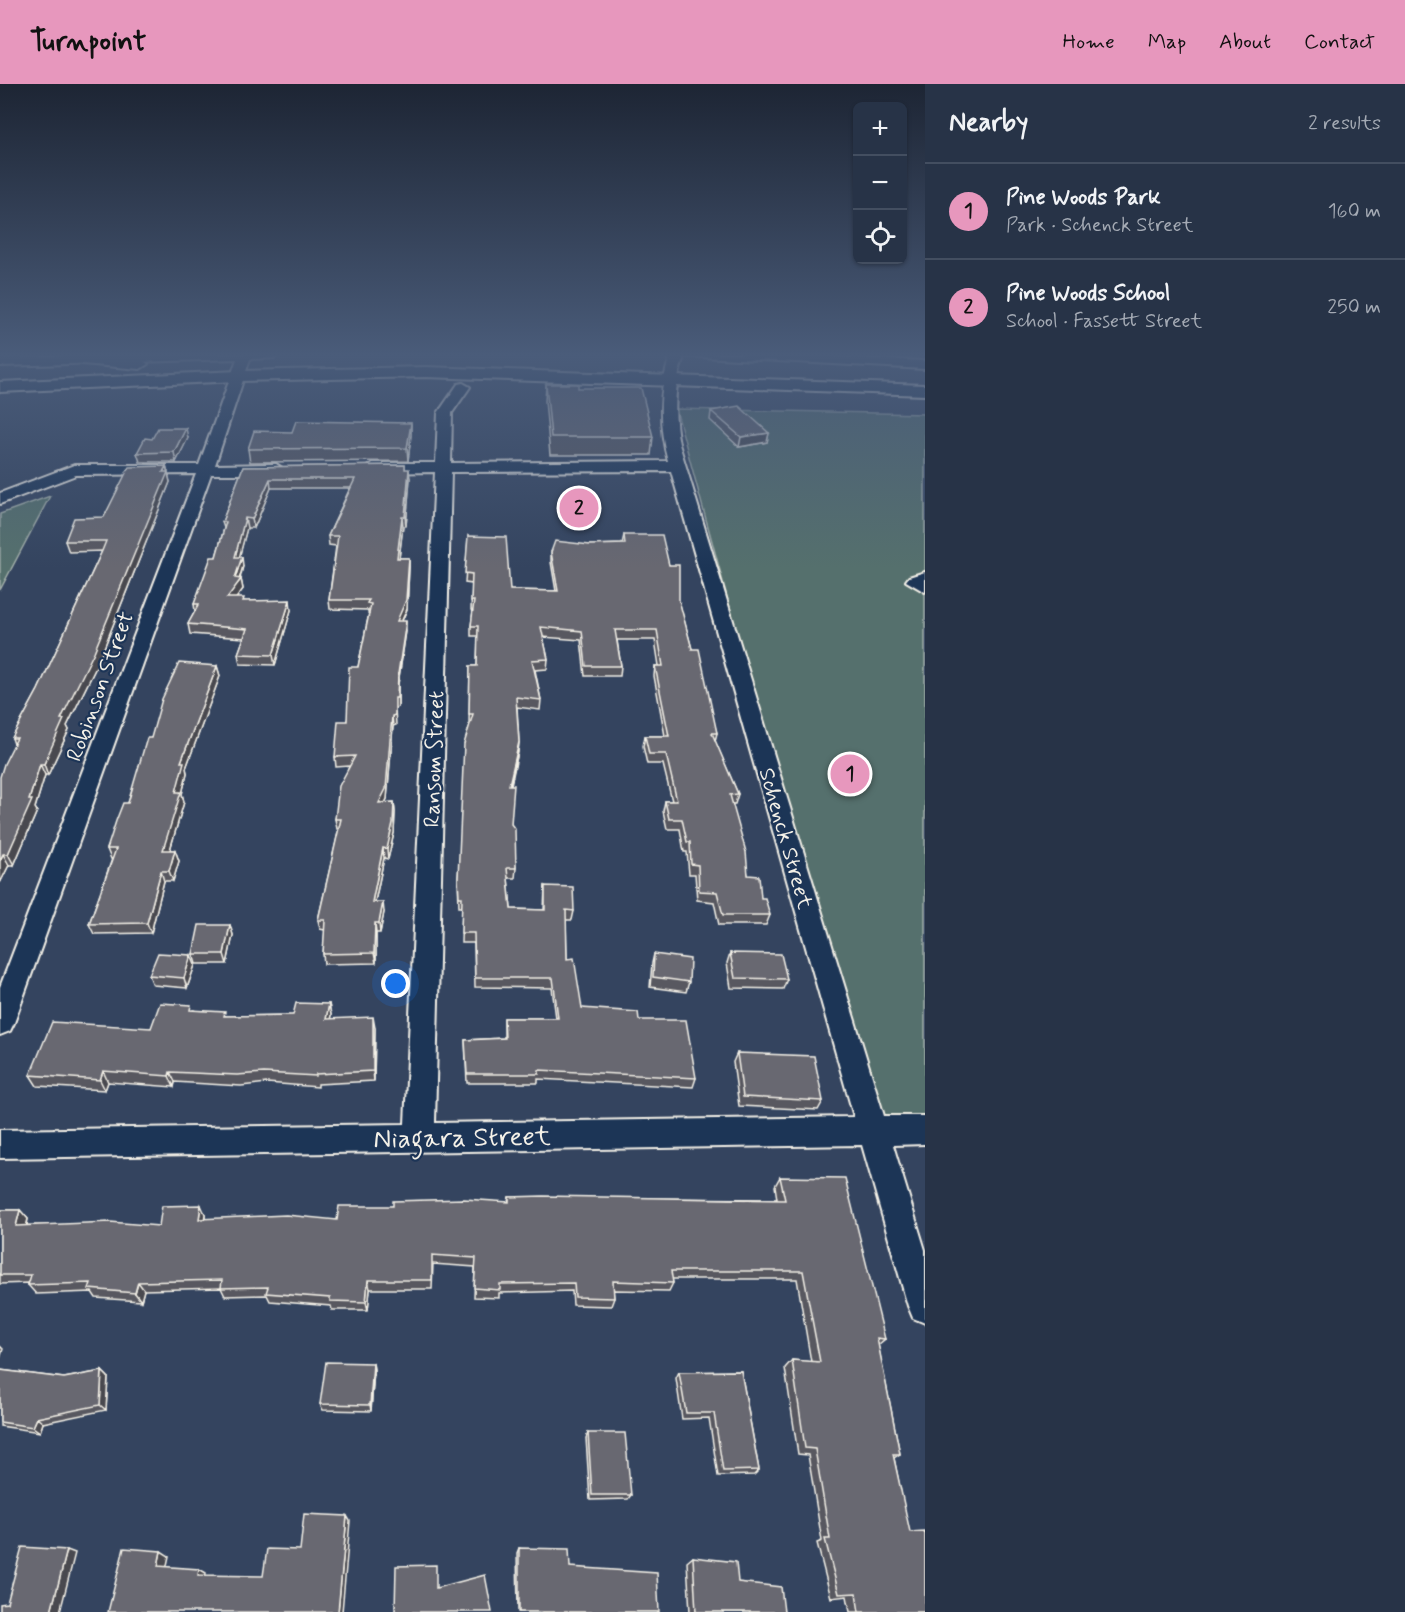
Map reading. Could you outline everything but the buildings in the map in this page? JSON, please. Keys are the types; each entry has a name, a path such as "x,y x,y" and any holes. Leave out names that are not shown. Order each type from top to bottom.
{"street":[{"name":"Robinson Street","path":"0,1023 220,425"},
{"name":"Ransom Street","path":"420,1137 444,425"},
{"name":"Schenck Street","path":"667,425 677,466 925,1306"},
{"path":"359,468 677,466"},
{"path":"0,499 74,470 288,469"},
{"path":"925,577 915,581 925,587"},
{"name":"Niagara Street","path":"0,1144 925,1130"}],"green space":[{"path":"680,425 925,425 925,1130 872,1130"},
{"path":"50,496 0,590 0,514"}],"place":[{"name":"Pine Woods School","path":"579,508"},
{"name":"Pine Woods Park","path":"850,774"}]}
